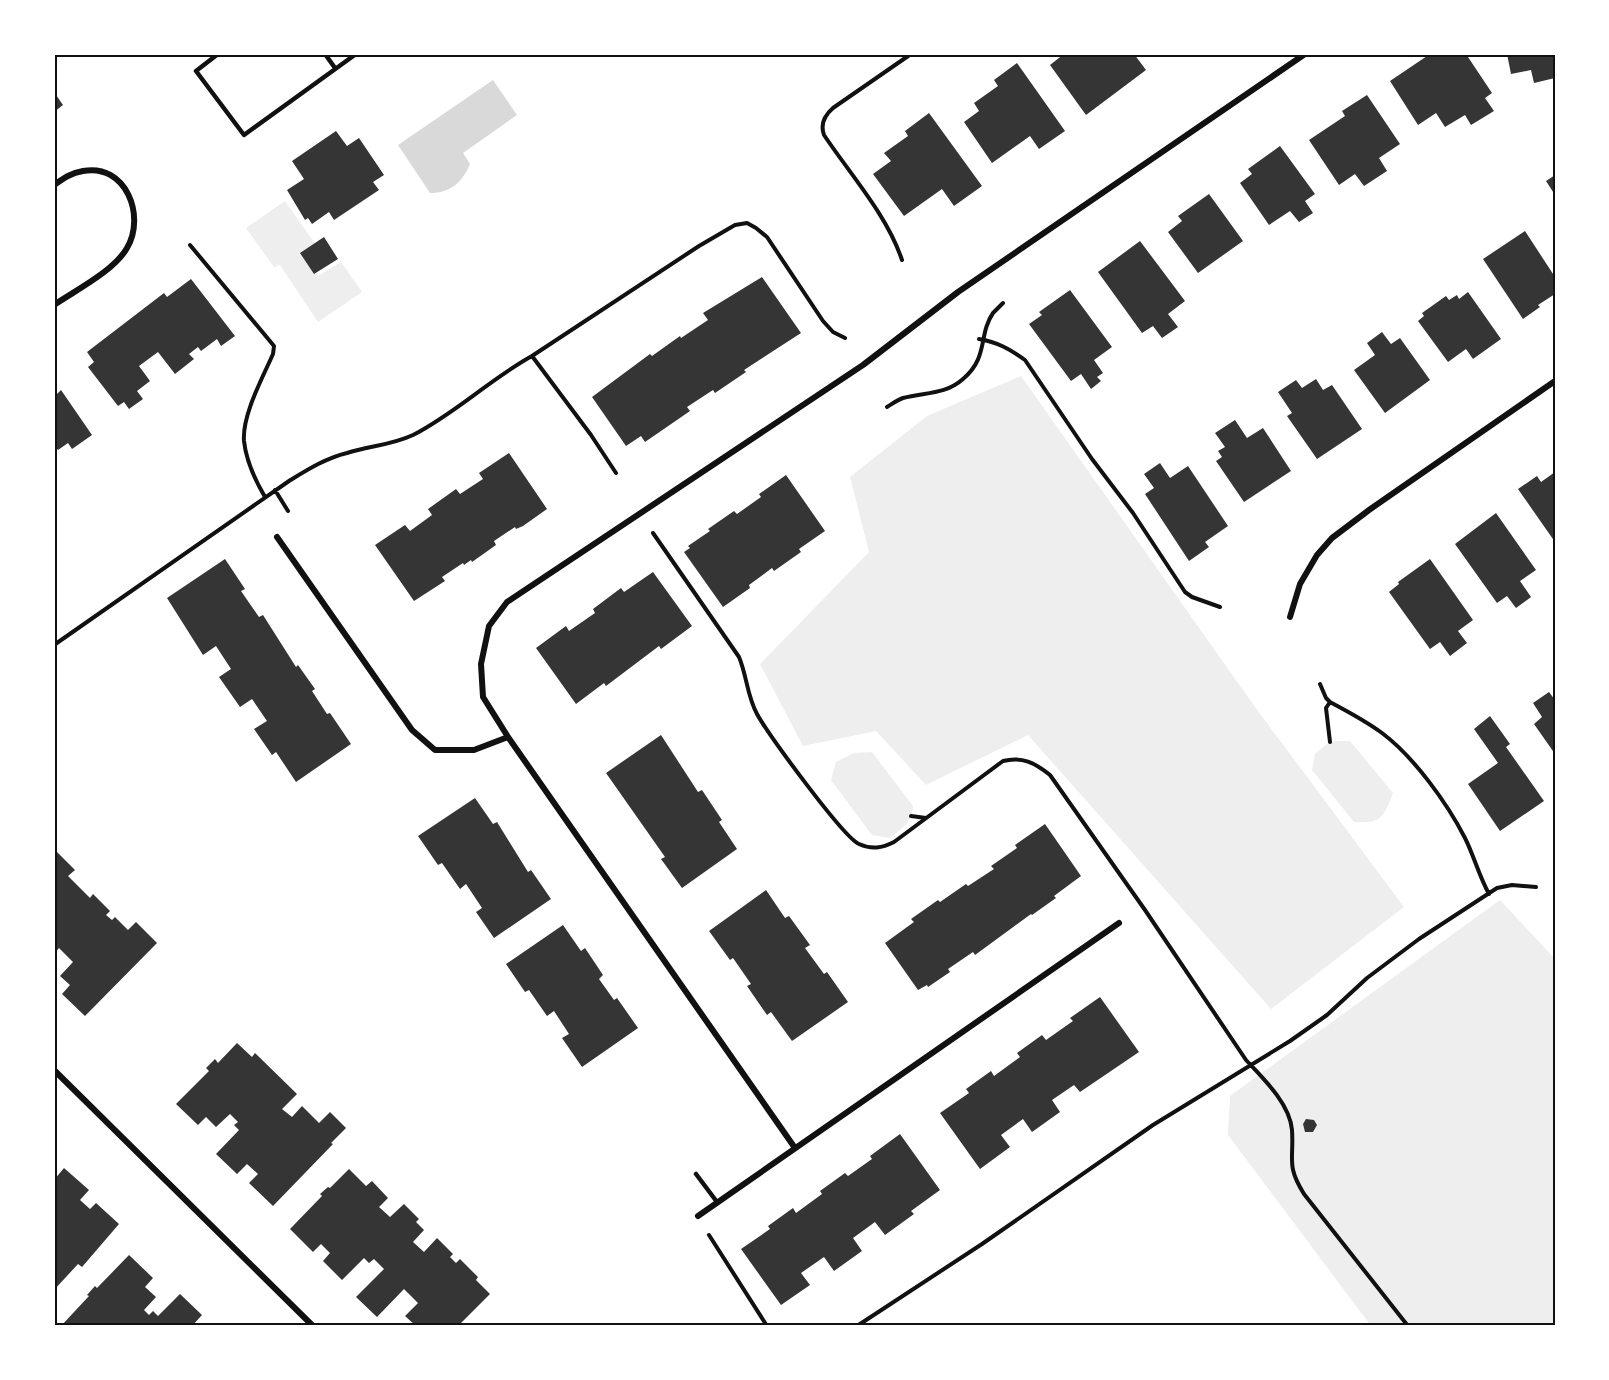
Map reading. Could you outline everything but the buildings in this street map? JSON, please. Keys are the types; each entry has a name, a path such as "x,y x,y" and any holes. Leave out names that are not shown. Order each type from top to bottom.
{"street":[{"path":"795,1148 508,737 483,697 481,664 489,626 507,602 863,365 958,292 1305,54"},
{"path":"54,185 68,175 85,170 100,171 114,176 124,186 135,214 131,240 117,262 54,305"},
{"path":"1290,617 1300,584 1317,555 1332,538 1555,381"},
{"path":"277,537 412,730 435,750 474,750 508,737"},
{"path":"698,1216 1119,923"},
{"path":"54,1070 313,1326"}],"lane":[{"path":"218,54 196,71 244,135 356,54"},
{"path":"325,54 335,68"},
{"path":"696,1174 717,1202"}],"path":[{"path":"902,260 897,245 879,214 824,135 822,125 828,112 833,108 911,54"},
{"path":"54,645 275,490 330,459 411,436 461,405 508,369 532,356 699,246 735,225 747,223 767,237 823,321 833,332 845,338"},
{"path":"190,245 274,346 273,354 245,425 244,440 251,468 265,497"},
{"path":"887,408 900,399 940,393 954,386 976,366 993,313 1003,303"},
{"path":"979,339 1006,347 1025,360 1092,459 1133,513 1185,592 1192,597 1220,607"},
{"path":"532,356 591,435 616,473"},
{"path":"275,490 288,511"},
{"path":"653,533 738,657 744,669 750,699 761,721 848,836 860,844 877,849 894,842 1003,761 1015,758 1041,767 1050,775 1252,1066 1265,1079 1289,1118 1292,1129 1293,1170 1304,1194 1408,1326"},
{"path":"1320,684 1330,702 1383,734 1402,751 1420,773 1454,818 1489,894"},
{"path":"1330,702 1326,708 1330,742"},
{"path":"911,816 927,818"},
{"path":"857,1326 982,1245 1153,1125 1252,1066 1327,1015 1367,978 1419,939 1503,886 1536,887"},
{"path":"709,1235 767,1326"}],"shaded area":[{"path":"493,80 517,115 463,153 470,164 459,182 444,191 430,193 398,145"},
{"path":"285,201 316,245 302,253 318,276 341,262 362,292 318,322 280,265 274,267 246,228"},
{"path":"1021,376 1255,707 1404,907 1271,1009 1028,735 926,785 876,731 803,746 760,664 869,552 850,477 927,416"},
{"path":"1350,741 1393,793 1384,813 1376,820 1354,822 1312,770 1315,754 1328,743"},
{"path":"872,752 913,806 909,821 889,838 872,835 831,780 836,762 854,753"},
{"path":"1500,900 1555,959 1555,1326 1371,1326 1228,1135 1230,1096"}]}
